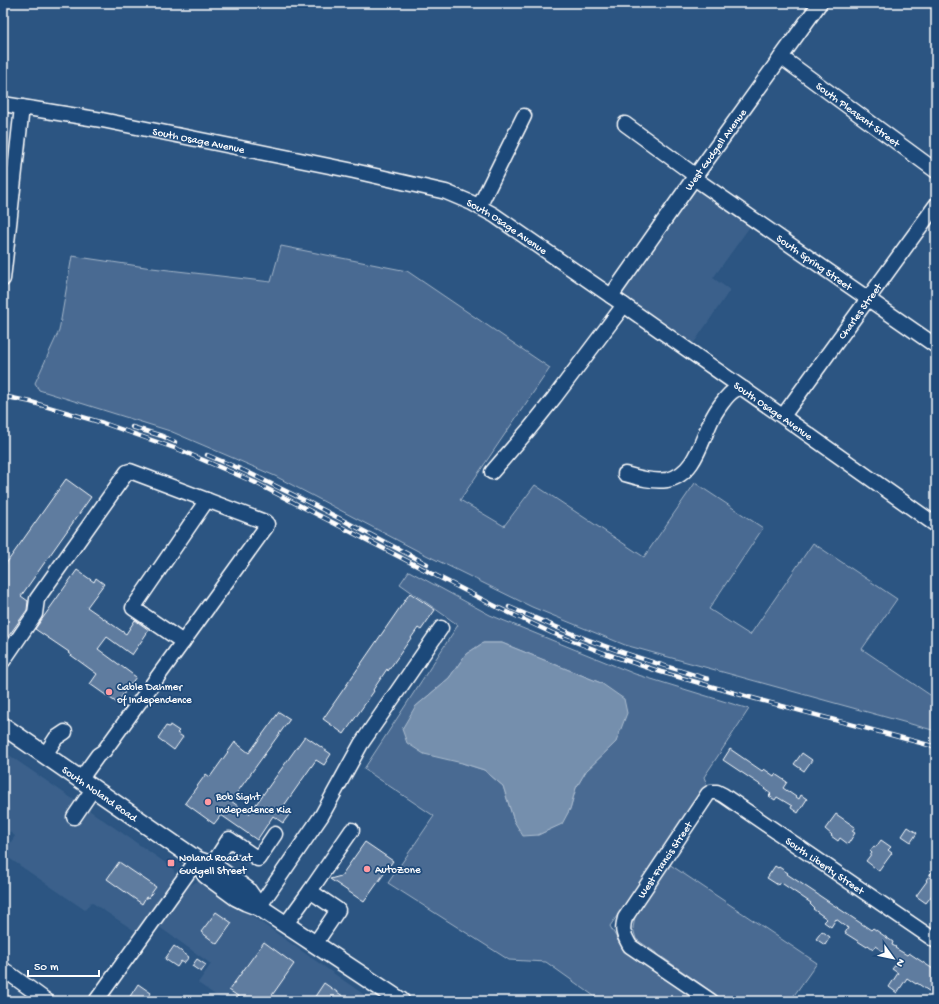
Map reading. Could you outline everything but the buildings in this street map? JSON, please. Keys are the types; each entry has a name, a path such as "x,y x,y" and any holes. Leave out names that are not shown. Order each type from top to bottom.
{"main road":[{"name":"South Noland Road","path":"3,726 204,862 206,875 236,897 260,907 401,1001"}],"street":[{"name":"West Gudgell Avenue","path":"611,296 820,3"},
{"name":"South Pleasant Street","path":"781,56 936,171"},
{"name":"South Osage Avenue","path":"3,104 102,120 354,171 446,192 472,203 494,215 624,305 936,525"},
{"path":"3,279 22,107"},
{"path":"479,207 524,116"},
{"name":"South Spring Street","path":"625,124 695,177 936,346"},
{"name":"Charles Street","path":"783,416 936,204"},
{"path":"492,472 554,398 624,305"},
{"path":"625,474 648,480 667,480 683,473 699,450 716,411 733,391 740,388 744,389"},
{"path":"3,660 36,614 37,598 127,472 130,471 267,524 104,751 98,755 74,817"},
{"path":"183,642 132,608 207,500"},
{"path":"260,907 322,814 361,744 441,628"},
{"path":"44,755 56,738 65,732"},
{"name":"West Francis Street","path":"711,1001 630,946 623,933 623,926 625,918 708,794 713,791"},
{"name":"South Liberty Street","path":"713,791 723,795 936,941"},
{"path":"286,924 352,830"},
{"path":"96,1001 204,862 229,839 258,859 275,834"},
{"path":"310,891 338,910 315,944"},
{"path":"3,969 47,1001"}],"shaded area":[{"path":"700,190 751,225 713,278 730,290 691,347 622,296 621,289 685,199 693,192"},
{"path":"281,246 407,271 550,368 460,500 504,526 535,485 644,557 695,483 763,528 709,609 750,635 813,543 897,599 862,649 936,699 936,731 625,645 532,607 418,551 275,476 170,431 39,390 35,383 59,331 72,256 152,268 271,282"},
{"path":"409,571 490,615 635,674 749,709 704,777 707,785 610,926 620,944 652,969 698,1001 601,1001 546,962 509,960 388,883 434,816 364,769 458,625 400,584","holes":["483,643 502,643 601,683 616,742 586,771 576,788 570,809 561,824 538,835 514,821 503,786 484,770 462,763 415,707 449,678 466,654"]},
{"path":"483,643 502,643 601,683 624,699 627,713 616,742 586,771 576,788 570,809 562,824 538,835 523,836 514,821 503,786 484,770 424,754 407,743 402,729 415,707 449,678 466,654"},
{"path":"3,751 173,868 175,874 173,883 138,933 91,902 85,910 3,854 15,836 3,827"},
{"path":"669,864 817,963 790,1001 725,1001 636,939 633,928 635,917"},
{"path":"196,882 205,883 373,1001 224,1001 198,983 211,964 158,926 188,887"}],"railway":[{"path":"3,396 31,402 103,423 180,450 254,482 499,608 552,633 604,653 661,672 745,696 936,747"},
{"path":"132,427 162,436 175,442"},
{"path":"207,455 245,471 306,501 427,564"},
{"path":"509,607 590,641 641,659 708,679"}],"place":[{"name":"Cable Dahmer of Independence","path":"109,692"},
{"name":"Bob Sight Indepedence Kia","path":"208,802"},
{"name":"Noland Road at Gudgell Street","path":"171,863"},
{"name":"AutoZone","path":"367,869"}]}
